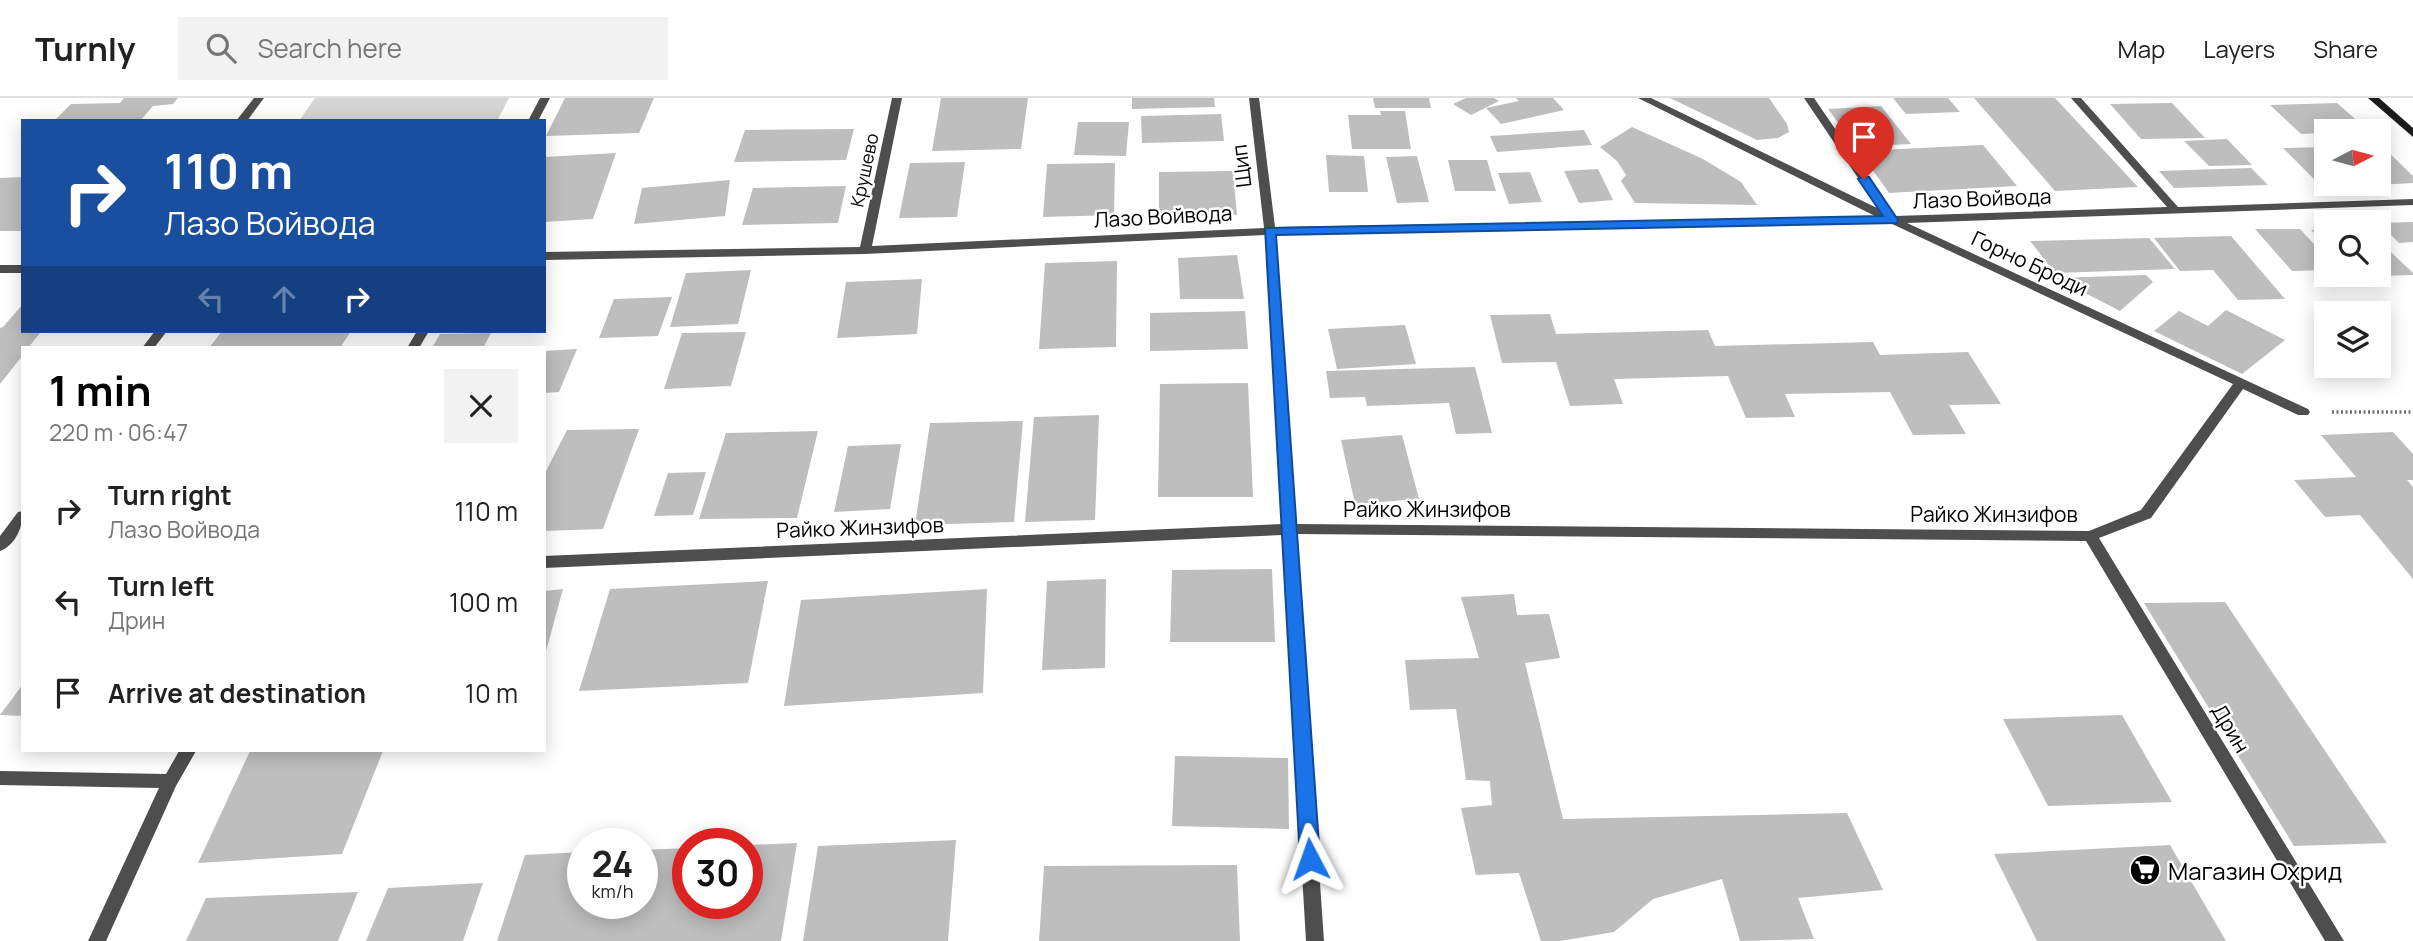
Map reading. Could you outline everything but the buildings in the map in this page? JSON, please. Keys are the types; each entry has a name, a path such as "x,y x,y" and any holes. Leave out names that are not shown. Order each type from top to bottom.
{"street":[{"path":"243,119 259,98"},
{"path":"534,119 544,98"},
{"name":"Крушево","path":"864,250 897,98"},
{"name":"Щип","path":"1254,98 1270,231 1315,941"},
{"name":"Горно Броди","path":"1643,98 1892,220 2303,412"},
{"path":"1810,98 1892,220"},
{"path":"2076,98 2176,211"},
{"path":"2373,98 2413,134"},
{"name":"Лазо Войвода","path":"546,256 864,250 1270,231 1892,220 2413,202"},
{"path":"0,269 21,269"},
{"name":"Райко Жинзифов","path":"546,562 1289,529 2090,536 2146,514 2241,384"},
{"path":"0,546 21,519"},
{"name":"Дрин","path":"2090,536 2335,941"},
{"path":"97,941 170,781 187,752"},
{"path":"0,778 170,781"}],"path":[{"path":"2303,412 2413,412"}],"shaded area":[{"path":"315,98 509,98 498,119 300,119"}],"place":[{"name":"Магазин Охрид","path":"2145,870"}],"route":[{"path":"1310,859 1270,231 1892,220 1864,179"}]}
